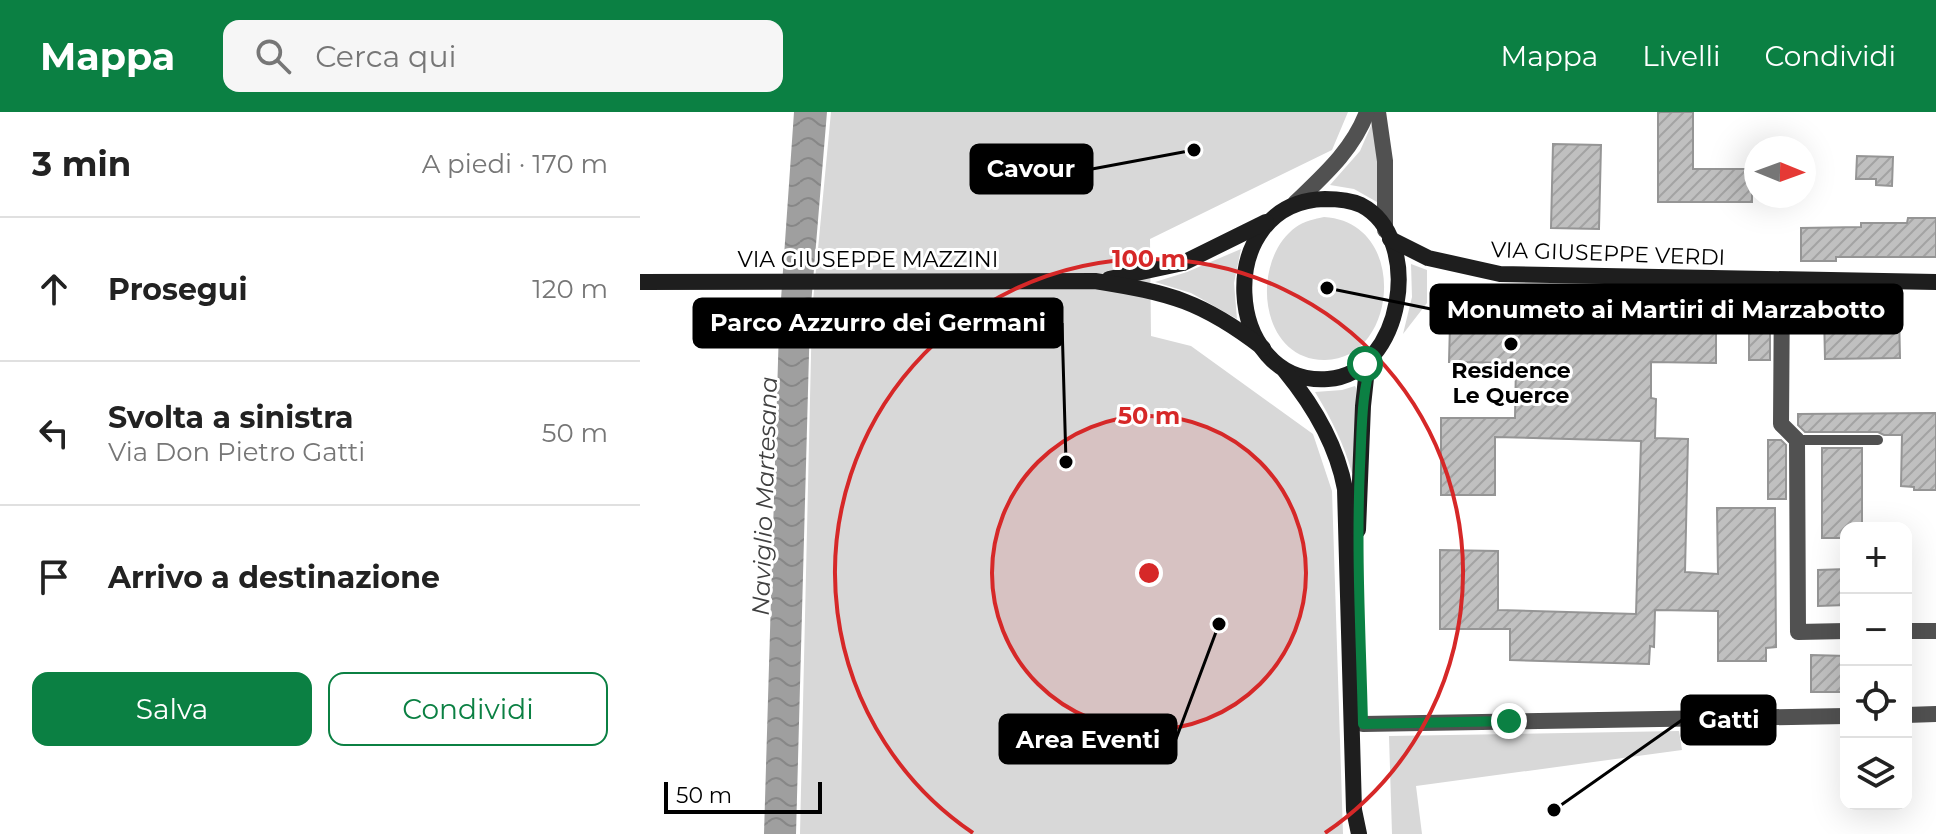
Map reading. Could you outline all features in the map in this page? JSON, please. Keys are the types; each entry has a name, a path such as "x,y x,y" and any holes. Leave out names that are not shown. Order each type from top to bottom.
{"street":[{"path":"1360,834 1354,810 1345,489 1338,462 1322,426 1282,367 1263,348 1246,310 1245,275 1253,243 1272,219 1295,203 1344,154 1367,112"},
{"path":"1360,834 1365,810 1358,521 1363,406 1366,378 1373,357 1393,321 1398,270 1387,235 1385,161 1378,112"},
{"path":"1295,203 1325,199 1358,204 1373,215 1387,235"},
{"name":"VIA GIUSEPPE MAZZINI","path":"1095,281 1183,263 1272,219"},
{"name":"VIA GIUSEPPE VERDI","path":"1387,235 1428,258 1500,274 1936,282"},
{"name":"VIA GIUSEPPE MAZZINI","path":"640,282 1095,281 1152,290 1190,302 1236,328 1263,348"},
{"path":"1782,281 1781,424 1797,440 1798,632 1840,631"},
{"path":"1282,367 1298,377 1330,379 1356,370 1373,357"},
{"path":"1912,631 1936,631"},
{"path":"1912,715 1936,714"},
{"path":"1363,724 1840,716"}],"lane":[{"path":"1797,440 1878,440"}],"shaded area":[{"path":"831,112 1348,112 1332,150 1150,239 1151,336 1191,346 1313,434 1332,491 1343,834 800,834 812,312"},
{"path":"1377,112 1377,202 1354,189 1330,185 1360,151"},
{"path":"1324,217 1352,225 1371,242 1381,265 1384,291 1379,317 1367,339 1349,354 1324,360 1302,355 1285,343 1274,326 1268,306 1267,283 1281,242 1299,225"},
{"path":"1241,249 1234,283 1237,319 1191,293 1155,282 1187,272"},
{"path":"1411,264 1427,270 1427,303 1403,334 1412,297"},
{"path":"1355,386 1355,473 1352,473 1336,431 1315,392"},
{"path":"1679,731 1682,750 1416,786 1422,834 1392,834 1389,736"}],"water":[{"path":"794,112 827,112 810,317 796,834 764,834 779,328"}],"building":[{"path":"1658,112 1693,112 1693,169 1744,169 1744,202 1658,202"},
{"path":"1553,144 1601,145 1599,229 1551,228"},
{"path":"1857,156 1893,157 1892,186 1876,185 1876,179 1856,179"},
{"path":"1908,218 1936,218 1936,257 1836,257 1836,261 1801,261 1801,228 1907,223"},
{"path":"1770,307 1770,360 1749,360 1749,308"},
{"path":"1899,312 1900,358 1825,359 1824,313"},
{"path":"1592,323 1716,325 1716,363 1651,362 1651,398 1656,399 1655,438 1688,439 1685,572 1718,574 1717,508 1775,508 1776,647 1766,648 1766,661 1718,661 1718,611 1655,610 1654,647 1650,646 1649,664 1510,660 1510,629 1440,629 1440,550 1498,551 1498,610 1636,614 1641,441 1495,437 1495,495 1441,495 1441,418 1515,418 1516,363 1449,362 1450,324 1592,326"},
{"path":"1936,413 1936,490 1914,490 1914,487 1901,486 1902,435 1805,432 1798,425 1798,414"},
{"path":"1768,440 1781,440 1786,445 1786,499 1768,499"},
{"path":"1822,448 1862,448 1862,522 1840,522 1840,538 1822,538"},
{"path":"1840,569 1840,605 1818,606 1818,570"},
{"path":"1811,655 1840,656 1840,692 1811,692"}],"place":[{"name":"Cavour","path":"1194,150"},
{"name":"Monumeto ai Martiri di Marzabotto","path":"1327,288"},
{"name":"Residence Le Querce","path":"1511,344"},
{"name":"Parco Azzurro dei Germani","path":"1066,462"},
{"name":"Area Eventi","path":"1219,624"},
{"name":"Gatti","path":"1554,810"}],"route":[{"path":"1365,364 1373,357 1366,378 1363,406 1358,521 1363,724 1509,721"}],"water label":[{"name":"Naviglio Martesana","path":"765,496"}]}
